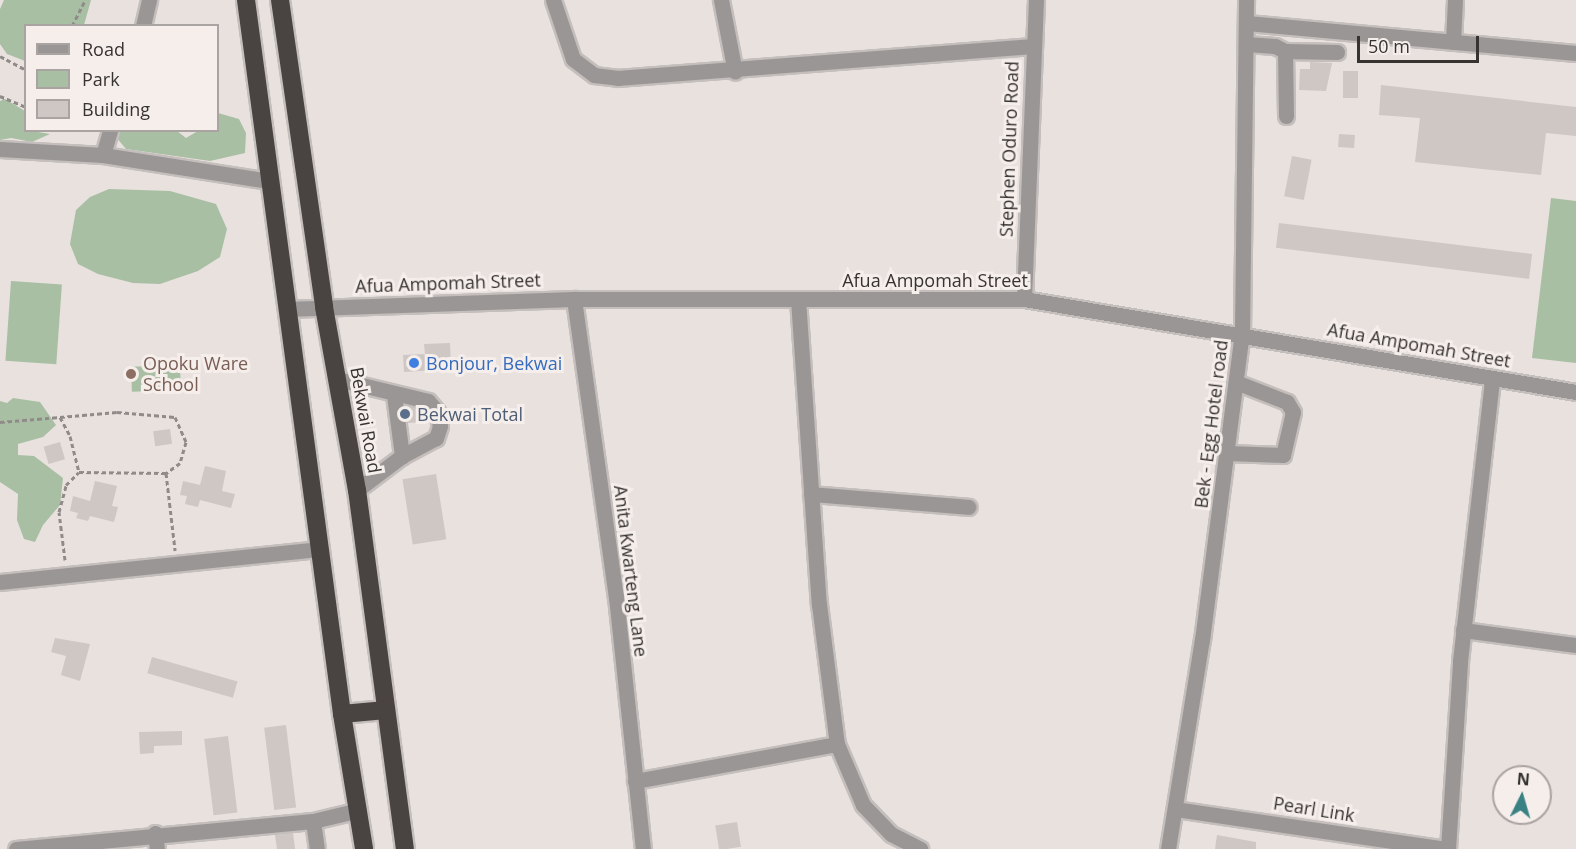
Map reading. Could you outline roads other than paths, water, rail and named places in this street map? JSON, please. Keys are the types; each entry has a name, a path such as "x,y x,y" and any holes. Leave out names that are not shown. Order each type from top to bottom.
{"highway":[{"path":"246,0 342,714 364,849"},
{"name":"Bekwai Road","path":"280,0 324,307 357,490 405,849"},
{"path":"342,714 386,710"}],"street":[{"path":"143,24 149,0"},
{"path":"553,0 573,59 594,75 618,78 735,72 1032,46"},
{"path":"721,0 735,72"},
{"name":"Stephen Oduro Road","path":"1024,299 1032,46 1036,0"},
{"name":"Bek - Egg Hotel road","path":"1168,849 1227,453 1242,333 1246,0"},
{"path":"1453,42 1455,0"},
{"path":"1247,23 1576,53"},
{"path":"1246,44 1275,46 1285,51 1337,52"},
{"path":"1285,51 1286,116"},
{"path":"103,155 109,132"},
{"path":"0,149 103,155 269,181"},
{"name":"Afua Ampomah Street","path":"286,309 574,299 1024,299 1242,333 1576,392"},
{"name":"Anita Kwarteng Lane","path":"574,299 616,597 643,849"},
{"path":"798,299 819,604 837,744 863,805 891,834 920,849"},
{"path":"1447,849 1463,630 1492,378"},
{"path":"337,379 432,404 440,426 436,438 402,456 357,490"},
{"path":"1227,453 1283,455 1293,412 1287,402 1236,382"},
{"path":"394,395 402,456"},
{"path":"812,494 968,507"},
{"path":"0,582 320,549"},
{"path":"1463,630 1576,645"},
{"path":"635,781 837,744"},
{"name":"Pearl Link","path":"1175,808 1447,849"},
{"path":"16,849 155,833 313,821 359,810"},
{"path":"313,821 317,849"},
{"path":"155,833 157,849"}],"place":[{"name":"Bonjour, Bekwai","path":"414,363"},
{"name":"Opoku Ware School","path":"131,374"},
{"name":"Bekwai Total","path":"405,414"}]}
